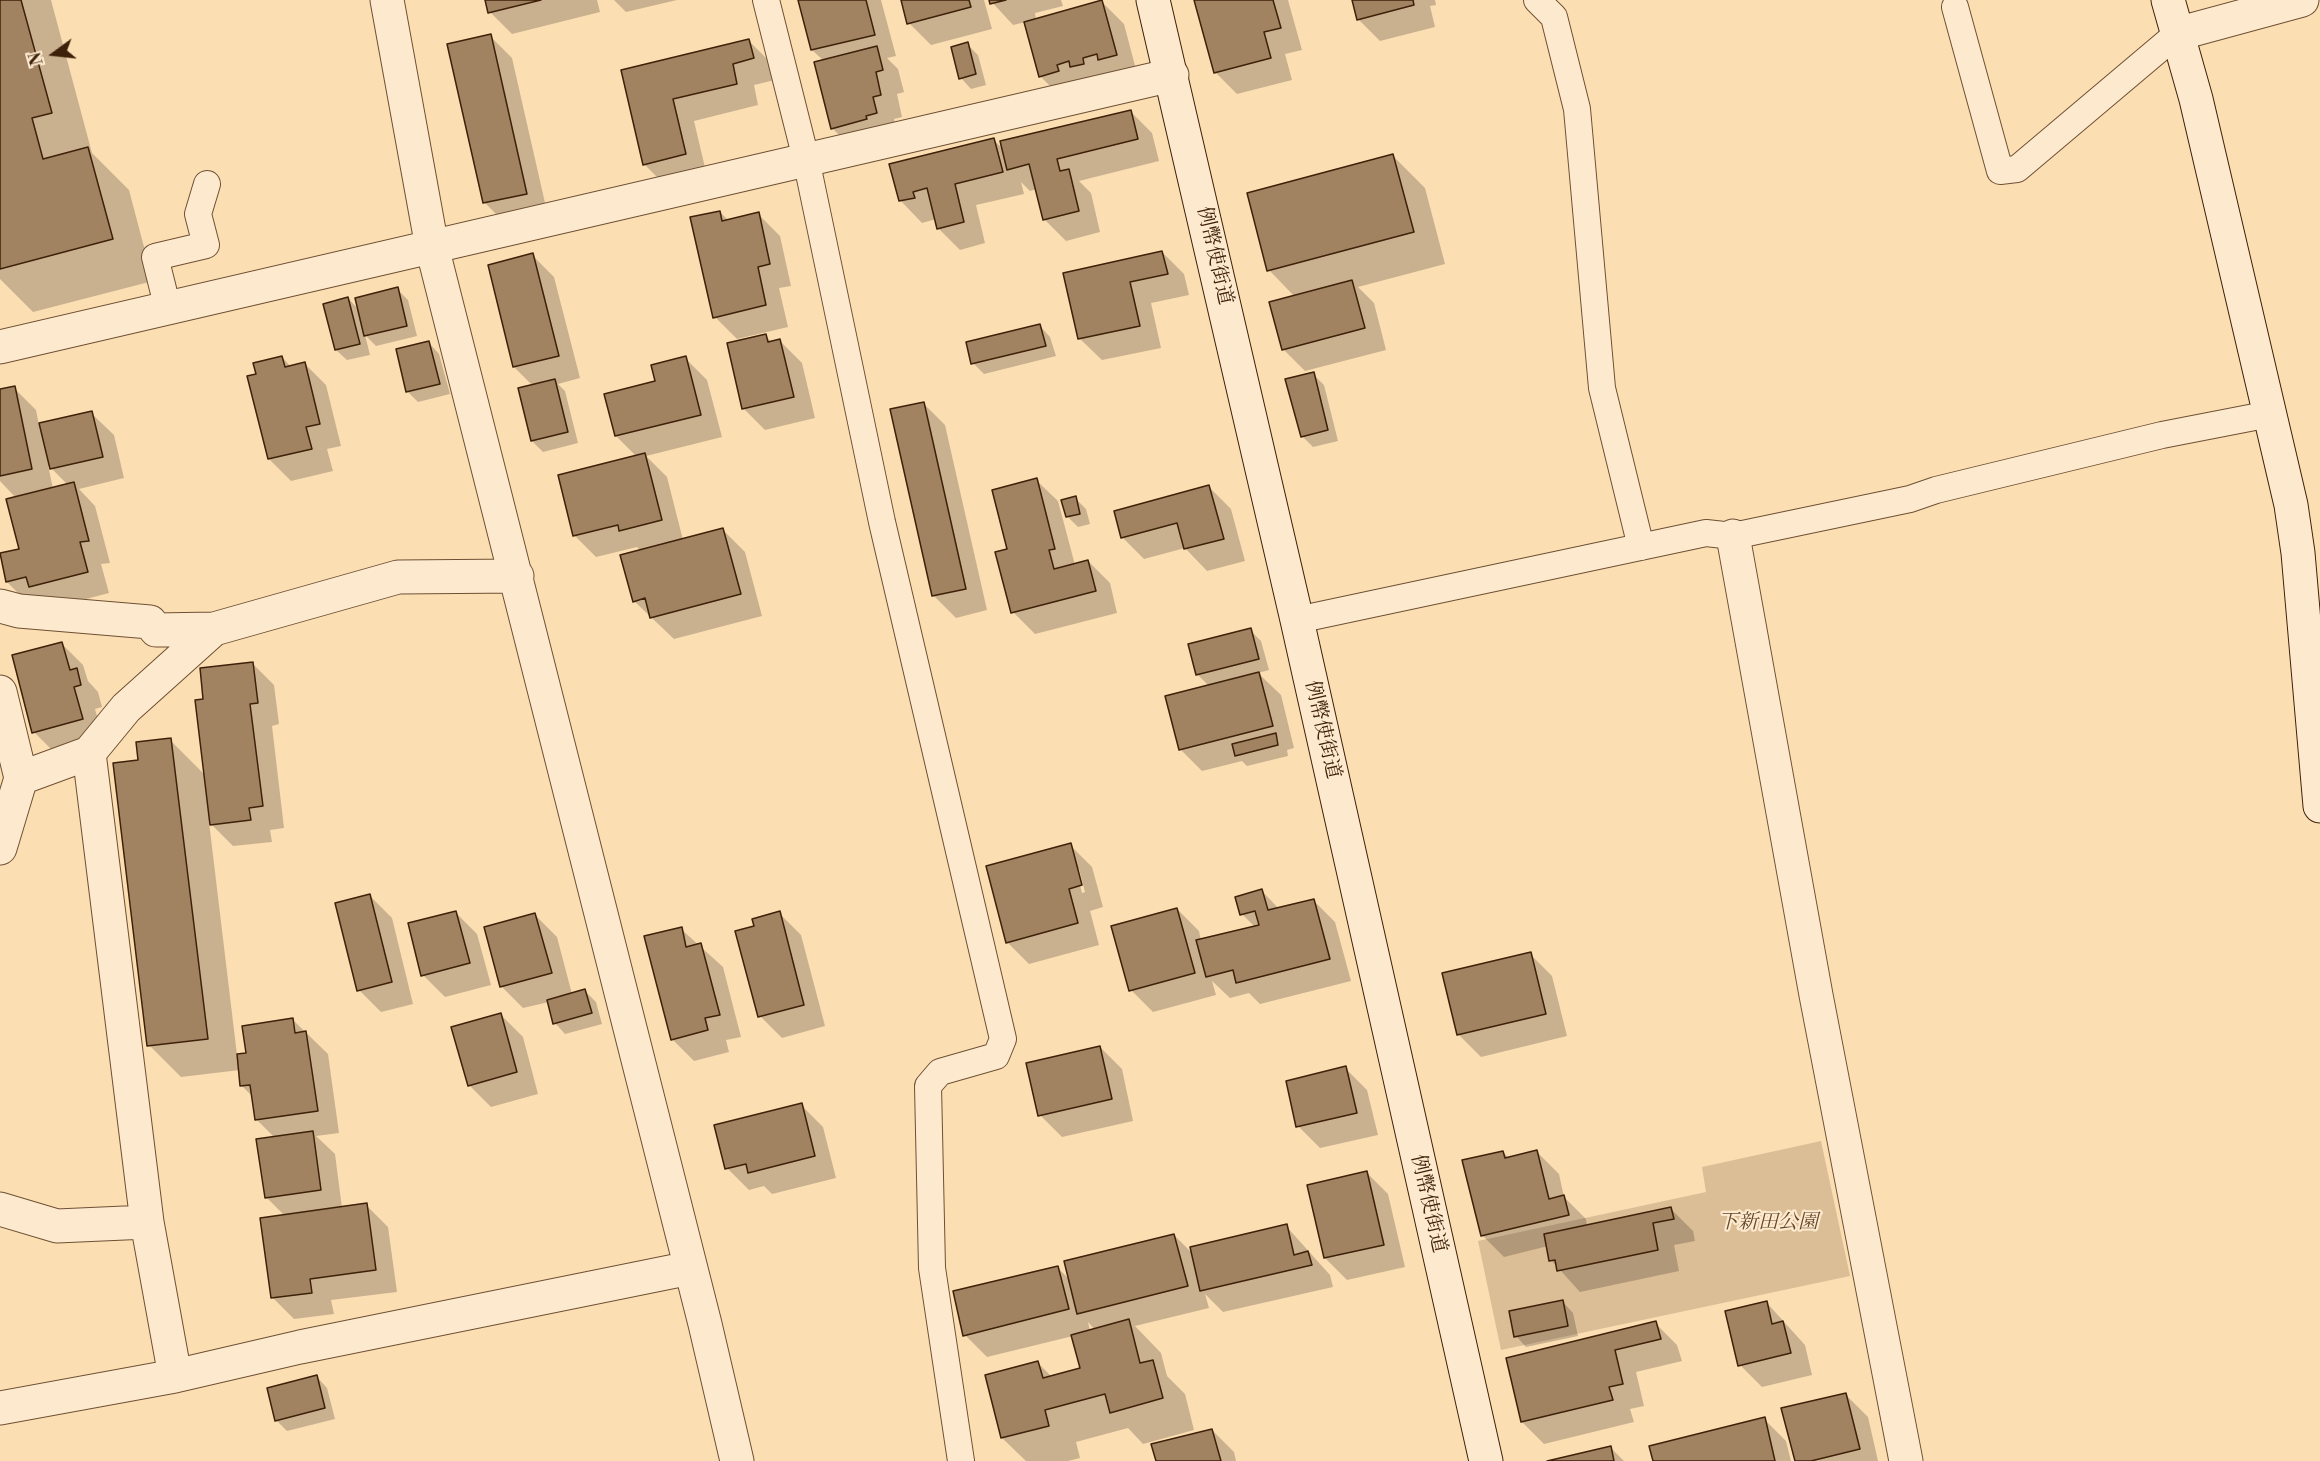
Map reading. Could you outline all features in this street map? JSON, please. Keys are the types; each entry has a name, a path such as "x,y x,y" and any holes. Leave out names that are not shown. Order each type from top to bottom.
{"street":[{"path":"387,0 432,247 737,1461"},
{"name":"例幣使街道","path":"1153,0 1298,620 1486,1461"},
{"path":"2168,0 2196,99 2291,505 2298,553 2320,806"},
{"path":"2177,34 2228,11 2302,0"},
{"path":"0,348 1172,75"},
{"path":"1733,536 1816,995 1906,1461"},
{"path":"0,606 19,611 150,622 156,630 214,629 398,577 516,576"},
{"path":"21,778 89,753 126,708 214,629"},
{"path":"0,692 21,778 0,848"},
{"path":"89,753 147,1222 175,1376"},
{"path":"0,1209 57,1226 147,1222"},
{"path":"0,1408 175,1376 300,1347 690,1268"}],"lane":[{"path":"766,0 806,159 882,522 1003,1039 996,1056 940,1072 928,1086 932,1269 961,1461"},
{"path":"1536,0 1554,17 1577,109 1602,388 1641,547"},
{"path":"1955,7 2000,171 2017,169 2177,34"},
{"path":"168,309 155,257 206,245 198,214 207,184"},
{"path":"1298,620 1706,533 1733,536 1910,499 1935,490 2151,438 2270,414"}],"green space":[{"name":"下新田公園","path":"1821,1141 1850,1276 1501,1350 1478,1241 1706,1192 1702,1167"}],"building":[{"path":"0,0 21,0 52,113 32,118 43,159 88,147 113,239 0,269"},
{"path":"485,0 541,0 488,13"},
{"path":"798,0 866,0 875,35 811,50"},
{"path":"901,0 969,0 971,7 907,24"},
{"path":"989,0 1006,0 990,4"},
{"path":"1102,0 1117,55 1098,60 1097,54 1083,58 1084,64 1070,67 1069,61 1057,65 1059,71 1039,77 1024,22"},
{"path":"1194,0 1273,0 1281,28 1264,32 1271,58 1214,73"},
{"path":"1352,0 1413,0 1414,5 1357,20"},
{"path":"491,34 527,194 483,203 447,44"},
{"path":"749,39 754,58 733,64 737,84 673,99 686,154 643,165 621,70"},
{"path":"968,42 976,74 959,79 951,47"},
{"path":"877,46 883,70 876,72 881,95 873,97 877,113 866,116 867,119 831,129 814,62"},
{"path":"1131,110 1138,139 1057,159 1060,171 1069,169 1079,211 1043,220 1029,164 1007,170 1000,141"},
{"path":"994,138 1003,172 955,184 964,222 937,229 927,188 913,192 915,198 899,201 889,164"},
{"path":"1393,154 1414,232 1267,271 1247,193"},
{"path":"720,211 722,221 759,212 770,264 758,267 766,305 713,318 690,217"},
{"path":"1162,251 1168,274 1130,282 1140,326 1078,339 1063,273"},
{"path":"533,253 559,356 513,367 488,265"},
{"path":"1352,280 1365,328 1282,350 1269,302"},
{"path":"398,287 407,326 364,336 355,298"},
{"path":"348,297 360,344 335,350 323,304"},
{"path":"1040,324 1046,346 971,364 966,342"},
{"path":"766,334 768,342 780,339 794,397 742,409 727,343"},
{"path":"429,341 440,384 406,392 396,349"},
{"path":"282,356 285,367 305,362 320,424 306,427 312,449 268,459 247,376 256,374 253,363"},
{"path":"686,356 701,415 615,436 604,394 655,381 651,365"},
{"path":"1314,372 1328,430 1301,437 1285,379"},
{"path":"555,379 568,432 531,441 518,388"},
{"path":"15,386 32,469 0,476 0,389"},
{"path":"924,402 966,589 932,596 890,409"},
{"path":"92,411 103,457 50,469 39,423"},
{"path":"645,453 662,520 619,531 618,525 573,536 558,475"},
{"path":"1037,478 1055,549 1049,550 1054,569 1088,560 1096,591 1011,613 995,552 1007,549 992,490"},
{"path":"74,482 89,541 80,542 88,572 29,587 26,577 6,582 0,553 19,549 6,499"},
{"path":"1209,485 1224,539 1184,549 1177,523 1121,538 1114,511"},
{"path":"1076,496 1080,514 1066,517 1061,500"},
{"path":"723,528 741,594 650,618 645,598 633,602 620,555"},
{"path":"1251,628 1259,659 1196,675 1188,644"},
{"path":"62,642 70,670 77,668 81,685 74,687 83,719 32,733 12,655"},
{"path":"253,662 258,703 250,704 263,806 249,808 251,820 210,825 195,700 203,699 200,668"},
{"path":"1259,672 1273,726 1179,750 1165,696"},
{"path":"1276,733 1278,745 1235,756 1232,744"},
{"path":"171,738 208,1039 147,1046 113,763 138,760 136,742"},
{"path":"1071,843 1082,885 1069,889 1078,923 1006,943 986,866"},
{"path":"1262,889 1268,910 1314,899 1330,959 1236,983 1233,970 1206,977 1196,940 1259,925 1255,911 1240,915 1235,897"},
{"path":"370,894 392,982 357,991 335,903"},
{"path":"1177,908 1195,973 1129,991 1111,926"},
{"path":"456,911 470,963 421,976 408,923"},
{"path":"780,911 804,1005 758,1017 735,931 754,926 752,919"},
{"path":"535,913 552,973 500,987 484,927"},
{"path":"682,927 686,947 701,943 720,1015 705,1018 708,1030 671,1040 644,936"},
{"path":"1531,952 1546,1014 1457,1035 1442,973"},
{"path":"585,989 592,1013 553,1024 547,1000"},
{"path":"501,1013 517,1072 468,1086 451,1027"},
{"path":"293,1018 295,1033 306,1031 318,1111 255,1120 250,1085 240,1086 237,1054 246,1053 242,1026"},
{"path":"1100,1046 1112,1099 1038,1116 1026,1063"},
{"path":"1346,1066 1357,1113 1296,1127 1286,1081"},
{"path":"802,1103 815,1156 748,1173 746,1164 725,1169 714,1125"},
{"path":"313,1131 321,1190 265,1198 256,1139"},
{"path":"1537,1150 1549,1199 1564,1195 1569,1215 1481,1236 1462,1160 1503,1151 1505,1158"},
{"path":"1367,1171 1384,1245 1324,1258 1307,1185"},
{"path":"367,1203 376,1270 310,1279 312,1293 271,1298 260,1218"},
{"path":"1671,1207 1674,1219 1653,1223 1658,1250 1557,1271 1555,1260 1549,1261 1544,1234"},
{"path":"1287,1224 1294,1255 1308,1251 1312,1265 1200,1291 1190,1247"},
{"path":"1174,1234 1188,1286 1077,1314 1064,1261"},
{"path":"1058,1266 1069,1309 963,1336 953,1291"},
{"path":"1563,1300 1568,1326 1514,1337 1509,1311"},
{"path":"1767,1301 1772,1324 1783,1321 1791,1353 1738,1366 1725,1311"},
{"path":"1129,1319 1140,1363 1153,1360 1163,1398 1110,1413 1105,1394 1045,1410 1049,1426 1001,1438 985,1375 1038,1361 1043,1378 1080,1368 1071,1335"},
{"path":"1656,1321 1661,1339 1615,1350 1623,1384 1609,1387 1613,1400 1521,1422 1506,1358"},
{"path":"317,1375 325,1408 275,1421 267,1388"},
{"path":"1846,1393 1860,1449 1811,1461 1795,1461 1781,1408"},
{"path":"1765,1417 1775,1461 1653,1461 1649,1446"},
{"path":"1212,1429 1221,1461 1156,1461 1151,1444"},
{"path":"1611,1446 1614,1461 1547,1461"}]}
